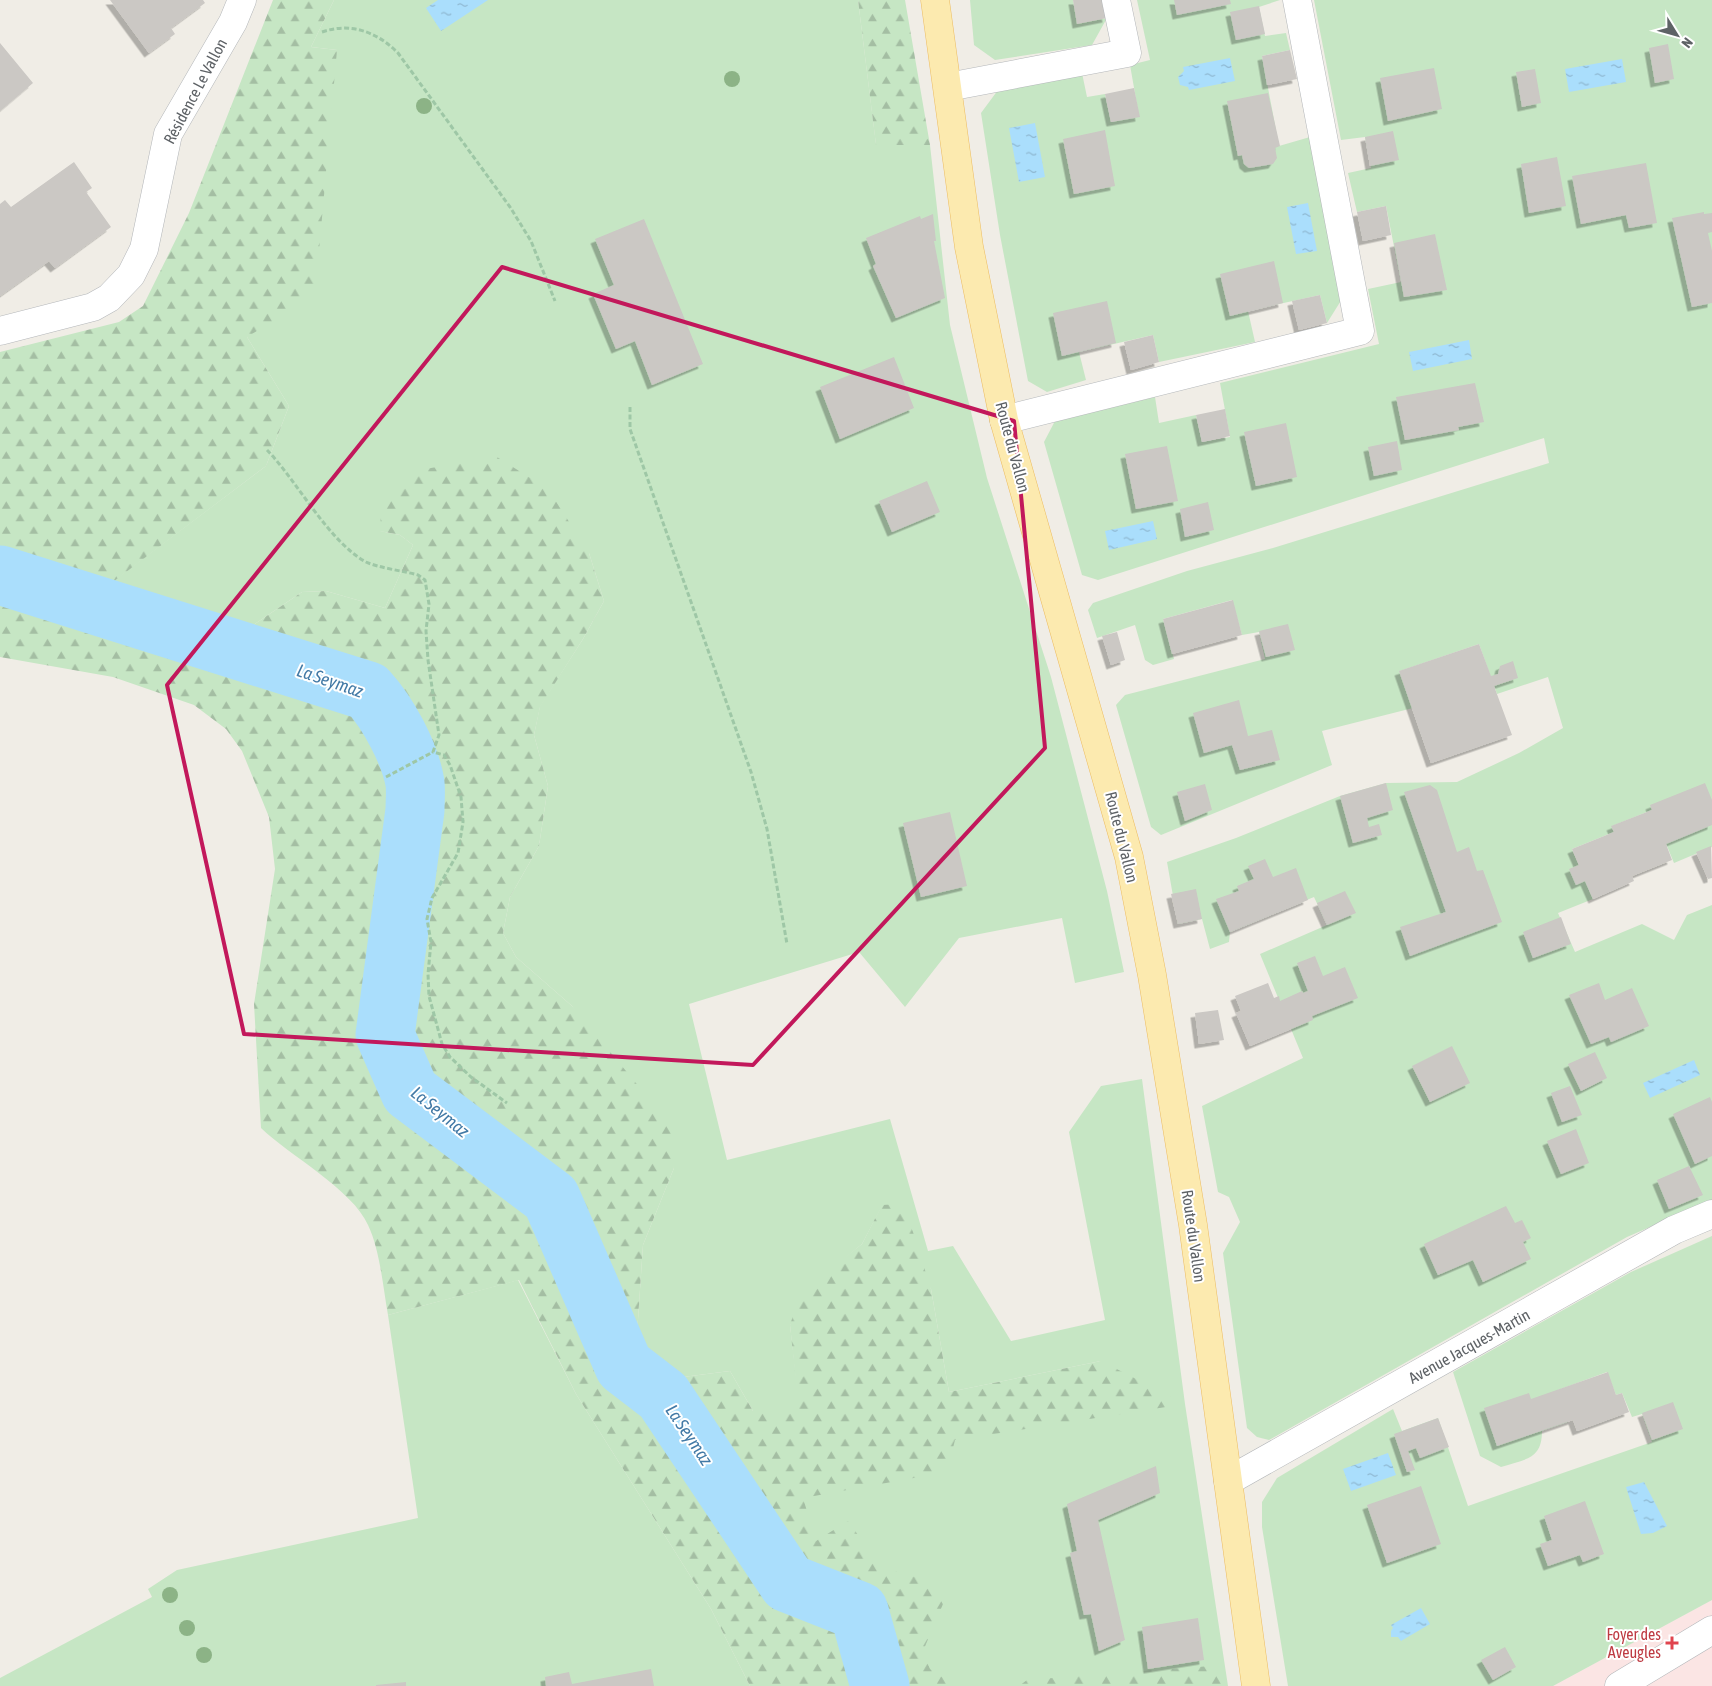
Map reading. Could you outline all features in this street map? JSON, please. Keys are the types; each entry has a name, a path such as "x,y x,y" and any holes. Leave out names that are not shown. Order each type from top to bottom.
{"main road":[{"name":"Route du Vallon","path":"935,0 968,247 1004,420 1129,857 1162,1031 1194,1225 1256,1686"}],"street":[{"name":"Résidence Le Vallon","path":"0,331 93,307 109,298 131,275 144,249 168,134 233,22 242,0"},
{"path":"948,87 1126,53 1116,0"},
{"path":"1004,420 1360,331 1297,0"},
{"name":"Avenue Jacques-Martin","path":"1228,1481 1674,1230 1712,1214"},
{"path":"1619,1686 1712,1630"}],"path":[{"path":"322,32 341,27 353,28 380,38 398,53 510,208 531,241 555,301"},
{"path":"630,407 630,429 751,772 767,828 787,944"},
{"path":"267,450 285,468 320,518 352,553 368,563 418,575 425,580 429,604 426,630 428,660 439,735 433,752 386,777"},
{"path":"433,752 444,755 450,765 461,797 463,822 458,853 432,898 426,919 431,942 428,974 429,996 442,1044 450,1057 471,1077 507,1102"}],"highlighted area":[{"path":"502,267 1014,421 1045,748 753,1065 244,1034 167,685"}],"shaded area":[{"name":"Foyer des Aveugles","path":"1712,1600 1712,1686 1553,1686"}],"green space":[{"path":"273,0 334,0 311,47 337,50 315,296 247,337 289,406 266,466 97,594 237,636 302,592 326,591 385,608 413,545 400,535 380,531 381,514 400,485 419,470 497,457 548,489 589,553 604,601 583,639 540,707 534,735 548,786 539,846 510,897 503,933 516,957 572,1006 670,1124 674,1168 643,1245 636,1349 683,1377 730,1371 753,1411 799,1411 790,1325 801,1291 862,1244 882,1205 901,1204 913,1232 931,1289 949,1392 1101,1361 1185,1404 955,1440 947,1472 803,1498 816,1541 848,1521 877,1561 890,1569 923,1580 931,1585 943,1604 923,1651 930,1669 956,1686 750,1686 711,1609 576,1394 519,1280 388,1315 381,1269 375,1246 368,1225 360,1212 335,1186 261,1128 254,1004 275,869 269,817 242,751 226,729 194,705 113,677 0,657 0,352 119,322 143,306 189,213"},
{"path":"334,0 858,0 876,144 930,145 950,325 987,478 1051,677 1107,891 1124,972 1075,983 1062,918 959,938 905,1007 859,952 689,1004 727,1160 890,1119 928,1251 953,1246 1011,1341 1105,1320 1069,1132 1101,1086 1142,1079 1185,1404 1228,1686 893,1686 817,1584 775,1468 1101,1361 949,1392 931,1289 882,1206 862,1244 834,1267 790,1325 800,1411 753,1411 730,1371 683,1377 636,1349 643,1245 674,1168 572,1006 516,957 503,933 510,897 539,846 548,786 534,735 540,706 583,639 604,601 589,553 380,531 400,535 413,545 385,608 326,591 302,592 237,636 96,594 266,466 289,406 247,337 337,50 311,47"},
{"path":"858,0 905,0 930,145 876,145"},
{"path":"970,0 1073,0 1078,23 1107,18 1092,45 995,60 974,45"},
{"path":"1137,0 1280,0 1259,7 1265,36 1286,33 1290,50 1262,56 1279,146 1310,137 1342,299 1327,323 1320,295 1248,311 1255,342 1159,362 1153,335 1079,352 1086,380 1047,392 1028,381 1000,235 981,113 998,90 1082,73 1087,97 1105,94 1111,122 1139,116 1130,65 1150,60"},
{"path":"1314,0 1712,0 1712,847 1674,863 1652,810 1612,826 1614,832 1572,849 1593,899 1558,913 1575,952 1642,924 1674,940 1687,915 1712,905 1712,1200 1627,1237 1269,1440 1257,1437 1247,1428 1223,1253 1240,1222 1229,1197 1218,1192 1202,1106 1303,1058 1260,954 1327,925 1314,897 1230,932 1229,942 1210,949 1202,919 1178,924 1167,862 1236,838 1340,796 1386,783 1457,782 1519,753 1563,728 1548,677 1497,694 1479,644 1400,671 1413,708 1322,731 1332,765 1161,835 1151,827 1116,705 1125,695 1265,659 1259,632 1242,635 1232,600 1163,619 1174,659 1153,665 1145,660 1135,625 1097,638 1088,610 1093,603 1187,571 1273,548 1549,463 1544,438 1098,580 1082,575 1044,442 1055,421 1155,397 1159,423 1196,415 1202,442 1230,437 1220,383 1379,344 1368,289 1401,282 1386,206 1357,212 1348,173 1371,168 1365,137 1341,140"},
{"path":"1712,1236 1712,1600 1553,1686 1288,1686 1262,1527 1262,1502 1277,1478 1393,1409 1402,1431 1438,1418 1468,1506 1652,1442 1642,1414 1632,1417 1622,1393 1616,1395 1607,1372 1558,1390 1568,1422 1542,1431 1539,1448 1530,1457 1501,1467 1480,1456 1453,1372 1631,1272"},
{"path":"518,1280 576,1394 711,1609 750,1686 0,1686 0,1678 152,1597 148,1589 177,1570 418,1518 388,1315"},
{"path":"1224,1665 1227,1686 1019,1686 1027,1680"}],"water":[{"path":"438,0 488,0 441,31 426,8"},
{"path":"1230,58 1235,81 1189,90 1188,87 1180,85 1178,77 1184,71 1183,67"},
{"path":"1622,59 1626,82 1569,92 1565,69"},
{"path":"1035,123 1045,177 1019,182 1009,128"},
{"path":"1308,203 1317,251 1296,254 1287,207"},
{"path":"1469,340 1472,359 1413,371 1409,352"},
{"path":"1153,521 1157,539 1109,550 1105,531"},
{"path":"1694,1060 1700,1075 1650,1098 1643,1083"},
{"path":"1388,1453 1396,1475 1351,1491 1343,1469"},
{"path":"1644,1482 1667,1526 1653,1533 1641,1534 1626,1487"},
{"path":"1421,1608 1430,1624 1401,1641 1398,1637 1391,1637 1393,1628 1391,1625"}],"building":[{"path":"110,0 203,0 205,3 171,28 175,34 149,53"},
{"path":"1073,0 1103,0 1107,18 1077,24"},
{"path":"1174,0 1230,0 1231,4 1177,15"},
{"path":"1259,6 1265,34 1236,40 1230,12"},
{"path":"0,43 33,83 0,111"},
{"path":"1668,44 1674,79 1655,83 1649,48"},
{"path":"1290,50 1297,79 1267,85 1262,56"},
{"path":"1434,68 1442,109 1388,121 1380,78"},
{"path":"1535,69 1541,103 1522,107 1516,72"},
{"path":"1134,88 1140,117 1111,122 1105,94"},
{"path":"1268,93 1280,146 1275,148 1277,158 1273,164 1249,168 1244,164 1242,155 1238,156 1227,101"},
{"path":"1105,130 1115,186 1074,194 1063,139"},
{"path":"1393,131 1399,160 1370,166 1365,137"},
{"path":"1557,157 1566,206 1529,213 1521,164"},
{"path":"74,162 92,188 86,192 111,227 55,268 49,261 0,296 0,204 5,200 11,207"},
{"path":"1646,163 1657,223 1629,228 1626,215 1581,224 1572,176"},
{"path":"1386,206 1391,235 1363,241 1357,212"},
{"path":"1704,212 1704,214 1712,213 1712,232 1708,233 1712,251 1712,303 1692,307 1672,218"},
{"path":"933,214 936,241 934,241 945,298 896,318 873,266 876,264 866,238 920,216 921,219"},
{"path":"644,219 703,364 652,385 635,341 616,349 593,294 614,285 595,239"},
{"path":"1435,234 1447,290 1404,297 1394,243"},
{"path":"1274,261 1283,303 1230,316 1220,274"},
{"path":"1320,295 1327,323 1299,330 1292,301"},
{"path":"1107,301 1116,343 1062,356 1053,313"},
{"path":"1153,335 1159,362 1131,370 1124,342"},
{"path":"894,357 914,408 840,439 820,387"},
{"path":"1475,383 1484,422 1458,427 1459,430 1405,440 1396,397"},
{"path":"1225,409 1230,436 1202,442 1196,415"},
{"path":"1286,423 1297,477 1256,486 1244,432"},
{"path":"1397,441 1402,470 1374,476 1368,447"},
{"path":"1167,446 1178,501 1136,509 1125,454"},
{"path":"927,481 940,512 892,532 879,501"},
{"path":"1208,502 1214,530 1185,537 1180,509"},
{"path":"1233,600 1242,635 1172,654 1163,619"},
{"path":"1288,624 1295,650 1266,657 1259,631"},
{"path":"1117,632 1125,660 1111,665 1102,636"},
{"path":"1479,644 1491,676 1498,674 1500,666 1513,661 1518,678 1494,686 1512,735 1431,763 1399,671"},
{"path":"1239,700 1248,736 1272,730 1280,760 1240,770 1232,745 1204,753 1193,713"},
{"path":"1386,783 1393,810 1367,818 1369,827 1379,824 1382,835 1353,843 1340,796"},
{"path":"1705,783 1712,800 1712,825 1666,844 1672,860 1632,876 1634,881 1593,899 1585,881 1576,885 1569,869 1579,865 1572,849 1614,832 1611,826 1652,810 1650,805"},
{"path":"1205,784 1212,810 1185,821 1177,792"},
{"path":"1430,785 1437,790 1457,852 1469,847 1477,871 1483,870 1502,922 1410,956 1400,927 1446,912 1404,792"},
{"path":"950,812 967,886 921,897 903,823"},
{"path":"1711,846 1712,878 1708,879 1696,852"},
{"path":"1265,859 1273,877 1296,868 1308,900 1230,932 1216,899 1239,891 1237,886 1254,879 1248,866"},
{"path":"1196,889 1202,919 1178,924 1171,894"},
{"path":"1345,891 1356,913 1327,925 1317,903"},
{"path":"1561,917 1571,944 1533,958 1523,932"},
{"path":"1315,956 1323,976 1345,967 1358,998 1312,1016 1313,1020 1250,1046 1236,1013 1241,1011 1235,996 1268,983 1274,998 1279,996 1280,1001 1302,991 1303,993 1308,991 1297,963"},
{"path":"1599,983 1605,1000 1632,988 1649,1026 1611,1042 1609,1037 1591,1044 1569,995"},
{"path":"1218,1010 1224,1040 1199,1044 1195,1013"},
{"path":"1452,1046 1470,1083 1430,1102 1412,1066"},
{"path":"1595,1052 1607,1078 1581,1091 1568,1064"},
{"path":"1570,1086 1582,1115 1562,1122 1551,1093"},
{"path":"1710,1097 1712,1102 1712,1156 1695,1164 1673,1114"},
{"path":"1576,1129 1589,1163 1561,1174 1547,1141"},
{"path":"1689,1166 1703,1195 1669,1209 1657,1180"},
{"path":"1506,1206 1515,1223 1522,1220 1531,1238 1523,1242 1531,1259 1483,1282 1473,1260 1438,1275 1424,1244"},
{"path":"1608,1372 1616,1395 1622,1393 1629,1412 1577,1431 1573,1420 1497,1446 1484,1408 1529,1393 1531,1399"},
{"path":"1673,1402 1683,1429 1652,1440 1642,1413"},
{"path":"1438,1418 1449,1447 1420,1458 1416,1448 1408,1451 1415,1470 1407,1472 1394,1434"},
{"path":"1156,1466 1160,1493 1098,1520 1125,1640 1099,1651 1091,1614 1084,1615 1070,1553 1077,1551 1067,1504"},
{"path":"1421,1486 1441,1544 1387,1563 1367,1505"},
{"path":"1585,1501 1604,1554 1583,1562 1580,1555 1548,1566 1540,1544 1552,1540 1544,1516"},
{"path":"1198,1618 1204,1660 1148,1669 1142,1627"},
{"path":"1505,1647 1516,1667 1493,1680 1481,1660"},
{"path":"651,1669 654,1686 546,1686 545,1677 569,1672 572,1684"},
{"path":"406,1682 406,1686 376,1686 376,1685"}],"waterway":[{"name":"La Seymaz","path":"0,575 368,691 376,700 397,734 408,759 415,783 415,810 385,1035 410,1092 551,1198 624,1366 663,1396 788,1583 859,1611 880,1686"}],"place":[{"name":"Foyer des Aveugles","path":"1672,1643"}]}
